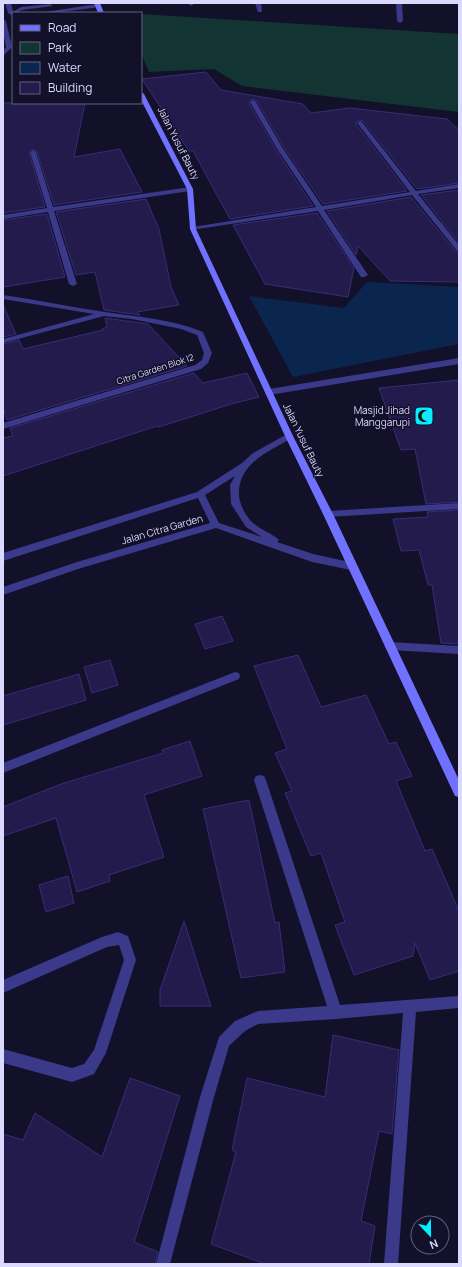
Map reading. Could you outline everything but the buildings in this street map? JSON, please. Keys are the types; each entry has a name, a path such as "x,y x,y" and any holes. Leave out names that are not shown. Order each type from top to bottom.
{"street":[{"path":"8,3 13,12"},
{"path":"258,3 260,11"},
{"path":"399,3 400,21"},
{"path":"16,12 21,9 57,5"},
{"path":"48,12 97,5"},
{"path":"3,21 9,47 3,54"},
{"name":"Jalan Yusuf Bauty","path":"142,96 190,190 193,229 289,436 328,514 351,566 459,792"},
{"path":"253,102 279,147 364,275"},
{"path":"360,123 459,250"},
{"path":"33,152 73,284"},
{"path":"193,229 459,186"},
{"path":"3,218 190,190"},
{"path":"449,238 459,236"},
{"path":"3,297 104,314"},
{"name":"Citra Garden Blok I2","path":"3,341 104,314 132,316 183,327 200,334 208,353 205,360 198,367 3,426"},
{"path":"269,392 459,360"},
{"name":"Jalan Citra Garden","path":"3,557 200,494 244,465 256,455 289,436"},
{"path":"244,465 234,485 235,504 249,525 289,550"},
{"path":"200,494 216,525"},
{"path":"328,514 459,506"},
{"name":"Jalan Citra Garden","path":"3,591 84,564 216,525 312,558 351,566"},
{"path":"390,646 459,650"},
{"path":"3,768 235,676"},
{"path":"260,780 336,1013"},
{"path":"3,987 106,941 118,938 124,940 128,949 130,960 99,1053 89,1069 72,1075 3,1056"},
{"path":"163,1264 207,1098 224,1042 240,1026 258,1018 336,1013 459,1002"},
{"path":"391,1264 410,1006"}],"green space":[{"path":"142,14 459,34 459,112 242,86 214,69 149,72 142,55"}],"water":[{"path":"367,282 459,287 459,344 293,377 249,296 344,308"}],"place":[{"name":"Masjid Jihad Manggarupi","path":"424,416"}]}
